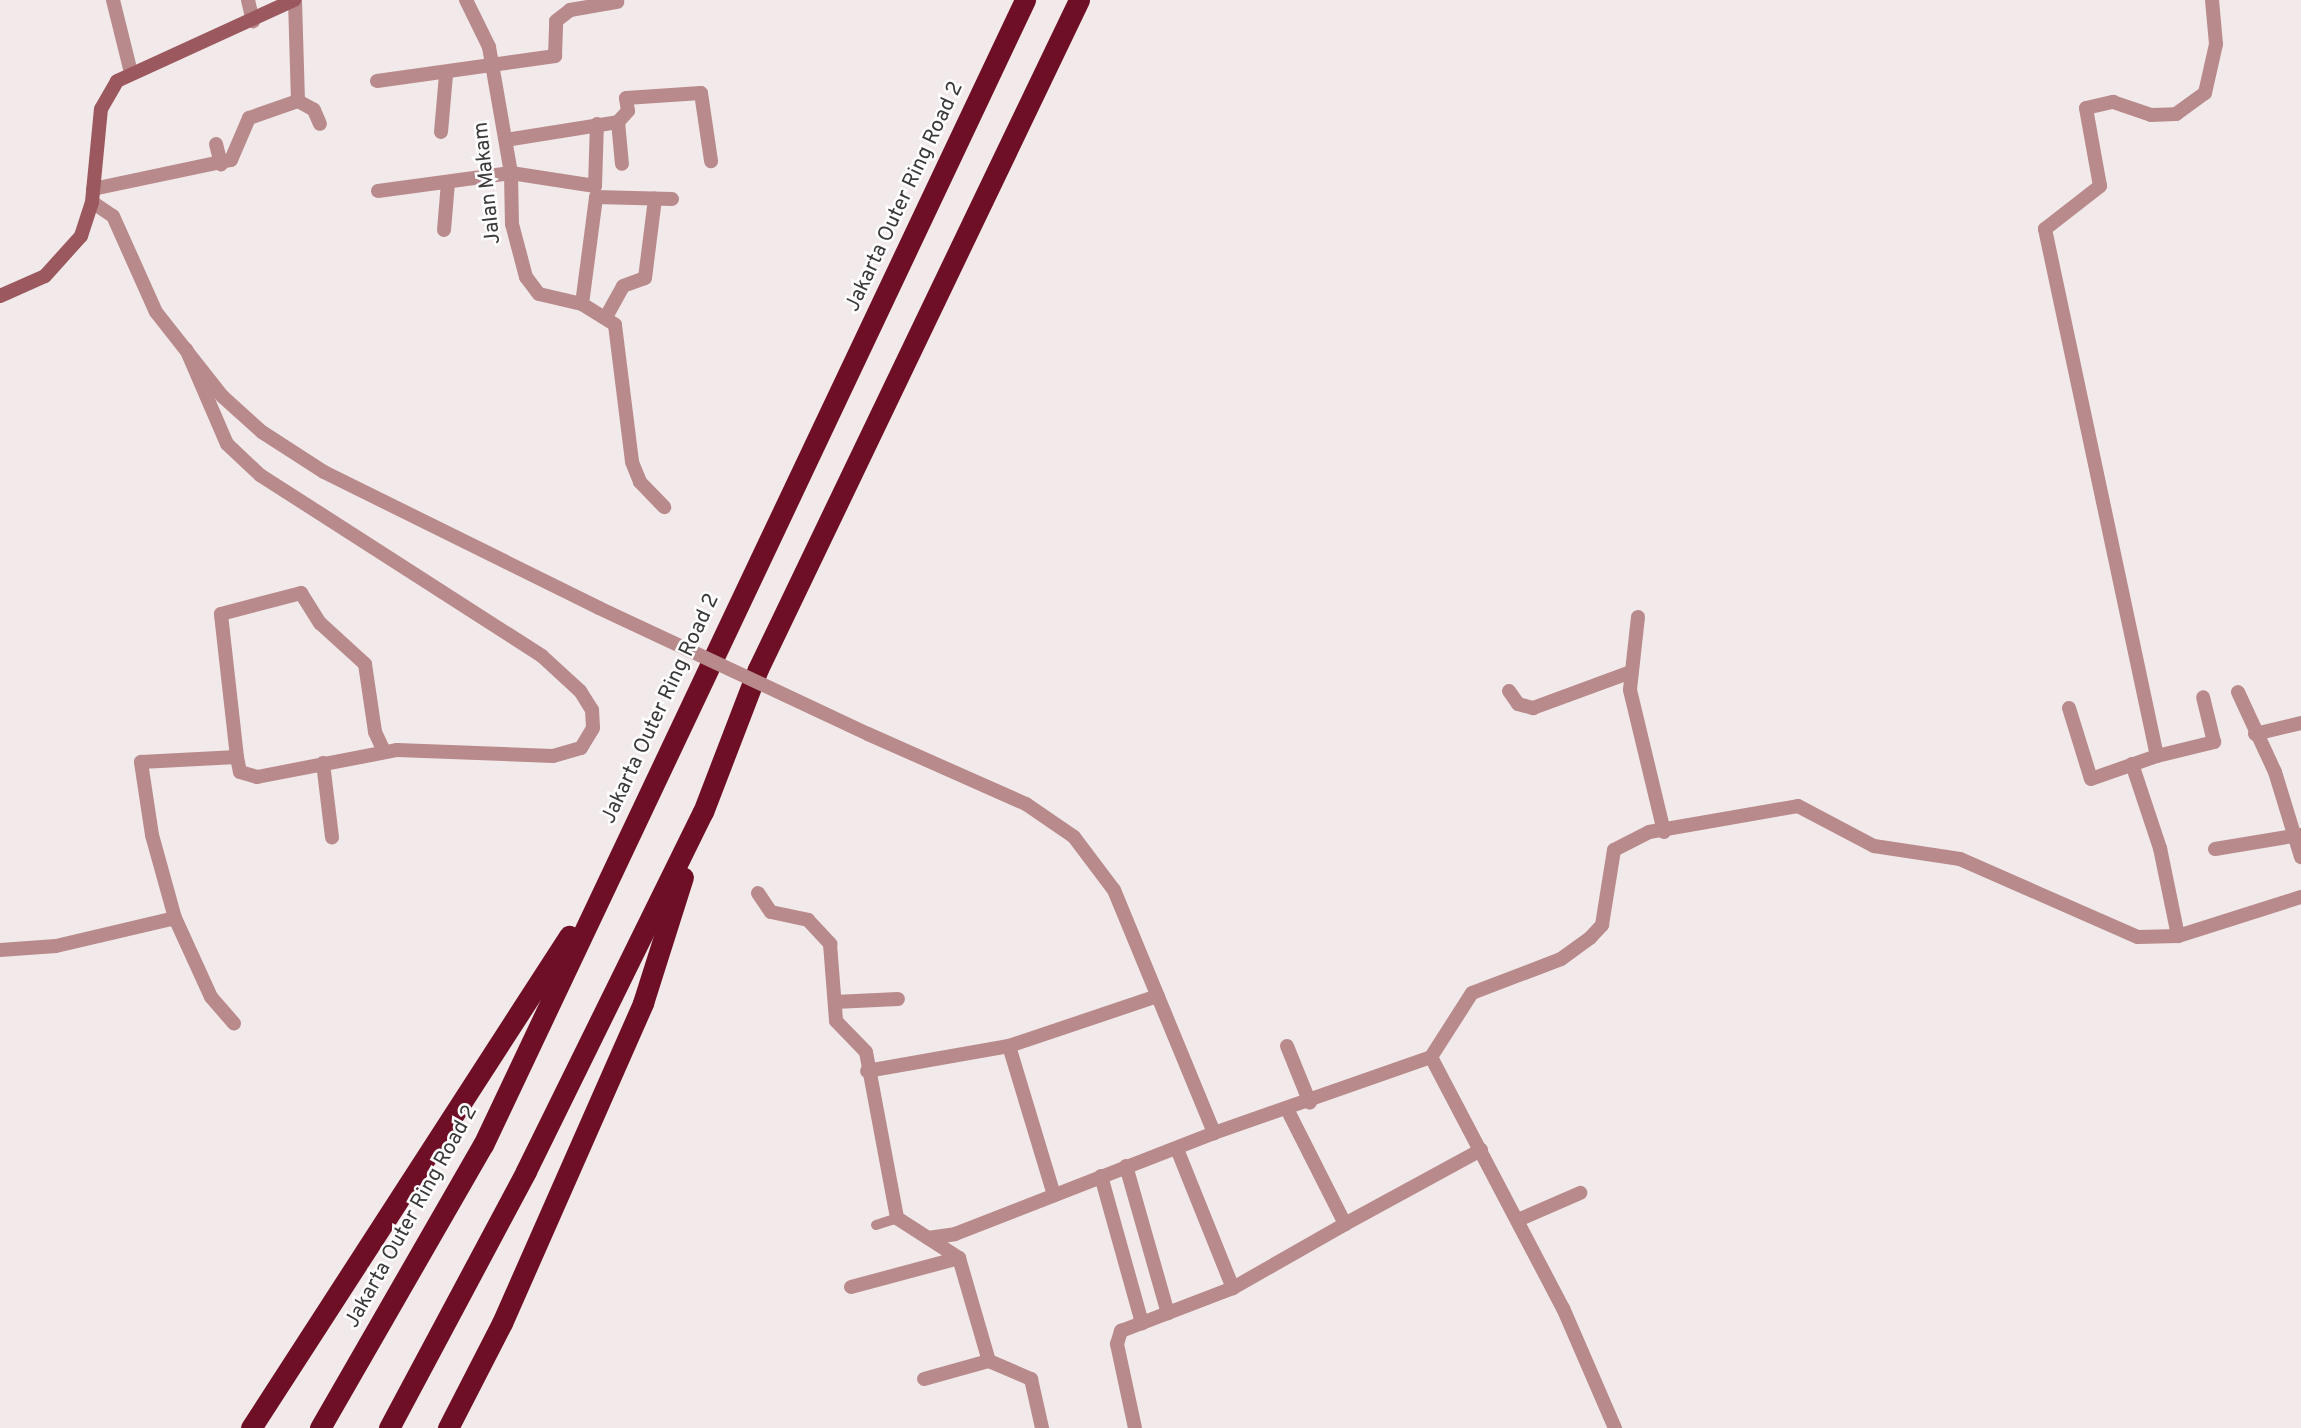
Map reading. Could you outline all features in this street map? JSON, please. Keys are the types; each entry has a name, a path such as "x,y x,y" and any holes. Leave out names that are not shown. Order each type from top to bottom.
{"highway":[{"name":"Jakarta Outer Ring Road 2","path":"320,1428 338,1401 483,1145 1025,0"},
{"path":"448,1428 502,1323 643,1003 703,812 758,669 1079,0"},
{"path":"389,1428 526,1171 703,812"},
{"path":"251,1428 620,854"}],"main road":[{"path":"0,296 60,263 81,236 92,195 101,108 107,93 131,73 253,21 294,0"}],"street":[{"path":"113,0 131,73"},
{"path":"248,0 253,21"},
{"path":"294,0 298,101"},
{"name":"Jalan Makam","path":"466,0 493,68 511,173 512,224 526,277 539,293 582,304 606,317"},
{"path":"2157,755 2044,242 2052,220 2101,186 2086,108 2113,102 2151,115 2176,114 2205,93 2216,44 2212,0"},
{"path":"377,81 446,75 555,56 556,21 571,10 617,2"},
{"path":"441,132 446,75"},
{"path":"506,140 618,122 628,111 626,98 701,93 711,161"},
{"path":"92,195 231,160 249,118 298,101 314,110 320,124"},
{"path":"618,122 622,164"},
{"path":"378,191 511,173 595,186 597,124"},
{"path":"216,144 221,164"},
{"path":"444,230 448,182"},
{"path":"92,195 113,216 156,312 222,397 303,459 599,608 867,734 1026,804 1074,837 1114,890 1214,1132"},
{"path":"582,304 596,197 672,199"},
{"path":"655,199 645,278 623,286 606,317 619,336 632,461 639,482 664,507"},
{"path":"186,349 227,444 260,475 542,656 592,710 593,728 581,748 553,756 384,751 257,778 240,772 222,610 301,593 320,623 365,664 374,732 384,751"},
{"path":"1639,617 1631,672 1664,832"},
{"path":"1509,691 1518,704 1533,708 1631,672"},
{"path":"2238,692 2255,734 2275,772 2297,834 2301,857"},
{"path":"2069,708 2091,779 2157,755 2214,742 2203,697"},
{"path":"2255,734 2301,723"},
{"path":"234,1023 211,997 175,918 154,847 141,762 237,757"},
{"path":"323,764 332,837"},
{"path":"2132,764 2160,848 2178,936"},
{"path":"928,1238 955,1234 1126,1166 1177,1149 1214,1132 1288,1111 1431,1057 1472,993 1560,959 1590,938 1602,925 1614,850 1634,836 1798,806 1874,846 1959,859 2138,937 2178,936 2301,897"},
{"path":"2215,849 2297,834"},
{"path":"758,892 771,912 819,929 830,944 839,1031 861,1044 897,1218 959,1258 989,1361"},
{"path":"0,950 56,946 175,918"},
{"path":"867,1071 1009,1046 1158,996"},
{"path":"835,1002 898,999"},
{"path":"1009,1046 1054,1195"},
{"path":"1287,1046 1310,1103"},
{"path":"1431,1057 1518,1220 1615,1428"},
{"path":"1288,1111 1346,1224"},
{"path":"1177,1149 1233,1289"},
{"path":"1135,1428 1117,1336 1168,1312 1233,1289 1481,1150"},
{"path":"1126,1166 1168,1312"},
{"path":"1101,1176 1142,1323"},
{"path":"1518,1220 1580,1193"},
{"path":"851,1287 959,1258"},
{"path":"924,1379 989,1361 1031,1379 1042,1428"}],"lane":[{"path":"876,1224 897,1218"}]}
